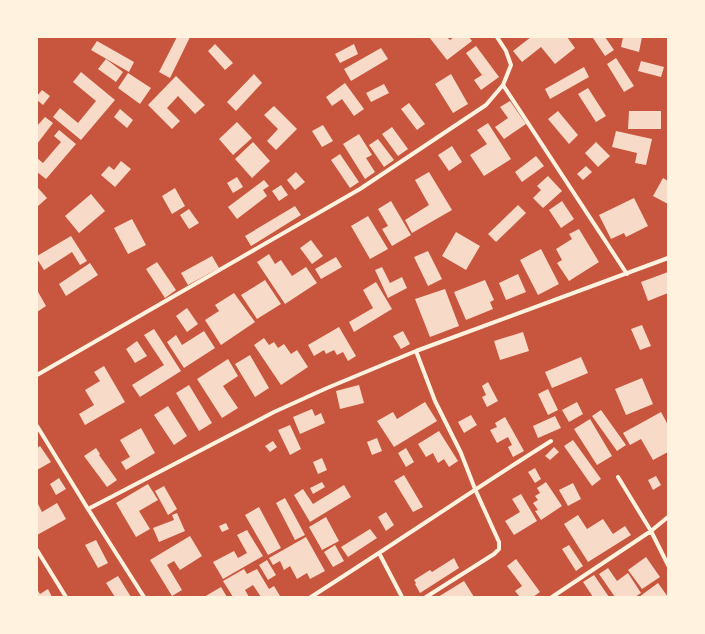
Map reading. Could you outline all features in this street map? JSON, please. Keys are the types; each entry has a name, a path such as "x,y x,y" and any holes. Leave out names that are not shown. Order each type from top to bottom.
{"street":[{"path":"37,375 360,189 486,106 503,85 512,65 506,51 497,37"},
{"path":"503,85 627,274"},
{"path":"88,509 274,412 416,351 668,258"},
{"path":"416,351 435,401 461,453 475,489 499,542 499,550 494,554 426,597"},
{"path":"37,426 144,597"},
{"path":"311,597 551,441"},
{"path":"618,477 651,530 668,565"},
{"path":"552,597 668,517"},
{"path":"37,550 66,597"},
{"path":"379,553 402,597"}],"building":[{"path":"177,37 190,37 170,78 159,72"},
{"path":"429,37 447,37 450,40 454,37 469,37 472,41 447,60"},
{"path":"531,37 567,37 575,48 555,64 541,47 522,62 513,51"},
{"path":"605,37 614,50 605,56 593,38"},
{"path":"623,37 642,37 639,52 621,47"},
{"path":"97,41 134,62 129,72 91,50"},
{"path":"215,44 233,63 225,70 208,51"},
{"path":"354,44 358,54 340,63 335,54"},
{"path":"476,46 499,77 481,90 474,80 482,75 466,53"},
{"path":"381,48 388,59 351,81 344,69"},
{"path":"616,58 634,86 624,92 607,64"},
{"path":"106,59 123,72 116,82 98,69"},
{"path":"641,61 664,67 661,77 638,71"},
{"path":"584,67 589,77 550,99 545,89"},
{"path":"81,72 115,100 81,140 53,117 60,108 78,123 96,101 73,82"},
{"path":"128,73 151,88 140,104 118,88"},
{"path":"254,74 262,83 236,111 227,102"},
{"path":"451,74 468,104 453,113 435,84"},
{"path":"176,76 205,105 195,114 178,96 167,108 180,121 172,129 148,105"},
{"path":"345,83 364,109 354,116 342,99 332,106 326,97"},
{"path":"384,84 389,93 371,102 366,93"},
{"path":"588,88 606,116 596,122 578,94"},
{"path":"42,90 50,96 43,105 37,100 37,96"},
{"path":"510,101 526,124 504,139 495,127 508,118 500,107"},
{"path":"409,103 425,124 417,130 401,109"},
{"path":"274,106 297,129 276,150 267,141 278,129 264,115"},
{"path":"120,109 133,120 127,128 114,117"},
{"path":"558,111 578,135 569,144 548,119"},
{"path":"629,111 661,111 661,129 628,129"},
{"path":"45,117 53,123 37,144 37,126"},
{"path":"237,122 252,138 233,155 219,139"},
{"path":"488,123 511,159 484,176 470,155 487,144 477,130"},
{"path":"323,125 333,141 322,147 312,131"},
{"path":"392,127 408,149 398,156 382,134"},
{"path":"59,130 76,144 46,179 37,172 37,158 43,163 61,142 54,136"},
{"path":"616,131 652,139 646,165 635,163 637,153 612,147"},
{"path":"359,134 372,155 366,158 375,172 365,179 343,144"},
{"path":"378,139 394,160 384,167 369,145"},
{"path":"253,142 270,161 252,178 235,159"},
{"path":"596,142 610,156 598,167 585,153"},
{"path":"452,146 462,162 449,171 438,155"},
{"path":"340,154 359,182 350,188 331,160"},
{"path":"536,156 544,166 522,182 515,172"},
{"path":"121,161 131,169 115,187 101,175 109,166 114,170"},
{"path":"586,166 592,172 583,180 577,174"},
{"path":"296,172 305,182 295,190 287,180"},
{"path":"429,172 452,210 412,233 405,220 429,205 415,180"},
{"path":"548,176 562,191 543,208 533,198 541,190 537,186"},
{"path":"237,177 243,187 233,193 227,183"},
{"path":"663,178 668,181 668,204 653,196"},
{"path":"264,180 269,186 263,190 267,196 237,219 228,207"},
{"path":"281,185 288,195 279,201 272,191"},
{"path":"38,188 47,198 37,207 37,189"},
{"path":"175,188 185,206 172,214 162,196"},
{"path":"91,194 105,211 79,233 65,216"},
{"path":"634,198 648,226 626,237 624,233 611,239 599,215"},
{"path":"391,201 411,235 392,246 382,229 388,226 378,209"},
{"path":"562,201 574,219 561,228 549,210"},
{"path":"518,205 526,213 496,242 488,234"},
{"path":"295,206 301,215 251,246 245,236"},
{"path":"189,209 199,223 189,229 180,215"},
{"path":"368,216 388,249 370,259 351,226"},
{"path":"132,219 146,245 128,254 114,228"},
{"path":"579,229 599,262 569,281 557,263 562,260 556,249 572,239 569,234"},
{"path":"456,232 480,246 466,270 442,256"},
{"path":"71,236 87,261 80,265 72,252 44,270 37,259 37,256"},
{"path":"311,240 323,256 312,264 300,248"},
{"path":"541,249 559,284 538,295 520,260"},
{"path":"428,251 442,279 428,286 414,257"},
{"path":"269,254 275,264 281,260 292,276 306,267 317,283 285,304 257,262"},
{"path":"212,256 219,268 188,285 181,273"},
{"path":"336,257 342,267 321,279 315,269"},
{"path":"157,262 176,290 165,298 146,269"},
{"path":"90,263 98,275 66,296 59,284"},
{"path":"382,267 390,283 402,277 407,288 388,298 375,270"},
{"path":"668,272 668,293 648,301 641,282"},
{"path":"518,274 526,292 506,300 499,283"},
{"path":"265,280 281,304 257,319 241,295"},
{"path":"485,280 494,300 490,302 493,309 466,320 454,292"},
{"path":"376,282 392,309 354,332 349,322 373,308 363,290"},
{"path":"445,289 459,326 430,337 415,299"},
{"path":"37,290 46,306 37,312"},
{"path":"234,293 255,322 221,345 205,320 219,311 215,305"},
{"path":"187,308 198,324 187,332 176,316"},
{"path":"642,325 651,346 640,350 631,329"},
{"path":"339,327 356,356 348,361 343,352 337,355 334,350 326,354 324,350 314,356 308,345"},
{"path":"154,329 181,371 140,397 132,385 164,365 144,335"},
{"path":"204,331 215,348 184,368 167,342 176,335 182,345"},
{"path":"403,331 410,344 401,349 393,336"},
{"path":"523,332 529,351 500,360 494,341"},
{"path":"264,338 269,345 274,342 278,348 284,344 291,354 297,350 308,367 281,385 254,345"},
{"path":"137,341 147,356 135,363 126,349"},
{"path":"250,355 269,388 255,397 235,364"},
{"path":"581,357 588,373 552,388 545,372"},
{"path":"228,359 238,376 223,386 238,408 222,418 197,379"},
{"path":"104,366 125,402 85,425 79,414 94,405 85,390 100,381 94,372"},
{"path":"642,378 653,404 626,415 615,389"},
{"path":"488,382 498,401 487,407 482,397 486,395 482,386"},
{"path":"189,385 212,423 199,431 176,393"},
{"path":"359,385 364,403 340,409 336,391"},
{"path":"548,389 558,410 548,415 538,394"},
{"path":"425,402 437,421 394,447 377,421 393,412 397,419"},
{"path":"577,402 583,414 569,422 562,410"},
{"path":"168,406 187,436 174,445 154,415"},
{"path":"312,409 315,416 321,413 325,423 300,434 293,417"},
{"path":"601,410 626,445 617,451 592,416"},
{"path":"661,412 668,425 668,452 653,460 641,439 630,445 623,433"},
{"path":"471,415 477,425 464,433 458,422"},
{"path":"555,416 561,428 538,438 533,426"},
{"path":"505,417 524,451 513,457 508,447 512,445 508,437 497,443 490,430 497,427 495,423"},
{"path":"590,419 612,456 597,465 574,429"},
{"path":"290,425 301,449 290,455 278,430"},
{"path":"141,428 155,453 126,470 121,462 130,457 120,440"},
{"path":"439,431 458,461 449,467 444,459 438,463 433,453 426,457 418,444"},
{"path":"377,438 382,451 372,455 367,442"},
{"path":"573,440 601,479 592,486 564,446"},
{"path":"273,441 277,447 270,452 265,446"},
{"path":"40,446 51,462 37,470 37,448"},
{"path":"554,447 559,452 550,460 545,456"},
{"path":"96,448 100,454 99,455 117,480 107,487 84,456"},
{"path":"406,448 414,462 406,467 398,453"},
{"path":"322,458 327,470 318,474 313,462"},
{"path":"535,468 541,479 535,483 528,472"},
{"path":"404,475 423,507 413,512 394,481"},
{"path":"656,476 661,485 653,490 648,480"},
{"path":"59,478 66,489 56,495 50,484"},
{"path":"322,482 325,487 313,494 310,488"},
{"path":"546,482 562,506 541,520 535,511 538,510 533,503 538,500 535,496 540,493 537,488"},
{"path":"573,483 581,499 568,506 559,490"},
{"path":"148,484 158,500 139,511 150,529 136,537 116,503"},
{"path":"344,485 351,497 310,522 294,495 303,489 313,504"},
{"path":"164,486 177,509 168,515 155,491"},
{"path":"521,494 537,521 514,535 505,521 520,512 512,499"},
{"path":"285,498 305,535 295,540 276,503"},
{"path":"37,502 42,512 57,503 66,519 37,535"},
{"path":"259,507 281,548 268,555 245,515"},
{"path":"386,512 394,525 386,531 378,517"},
{"path":"177,513 185,531 159,542 153,528 174,520 172,515"},
{"path":"578,515 587,529 603,519 613,534 625,526 631,535 588,562 564,524"},
{"path":"326,517 339,541 322,550 309,527"},
{"path":"226,523 229,529 222,532 219,526"},
{"path":"370,529 377,538 348,557 341,547"},
{"path":"247,530 263,556 223,579 213,562 234,551 238,558 247,553 237,535"},
{"path":"190,536 202,556 180,570 174,561 167,565 182,590 172,596 150,560"},
{"path":"306,537 325,571 310,579 307,573 297,579 290,566 284,570 280,561 273,565 269,558"},
{"path":"96,540 108,563 98,568 85,545"},
{"path":"335,545 344,561 333,567 324,552"},
{"path":"569,545 583,566 576,571 562,549"},
{"path":"646,557 660,577 642,589 628,570"},
{"path":"454,558 459,568 420,593 414,580 430,570 432,572"},
{"path":"516,559 540,592 533,597 520,597 515,591 522,586 507,566"},
{"path":"267,560 276,575 268,580 259,565"},
{"path":"608,568 617,581 628,573 641,593 635,597 615,597 599,574"},
{"path":"244,569 247,574 257,569 269,589 274,586 280,596 261,597 253,585 245,590 249,597 233,597 223,581"},
{"path":"594,575 609,597 593,597 583,582"},
{"path":"118,576 131,597 115,597 106,583"},
{"path":"464,581 474,597 438,597"},
{"path":"658,583 668,597 639,597"},
{"path":"221,587 227,597 204,597"},
{"path":"37,589 40,594 48,589 52,597 37,597"}]}
